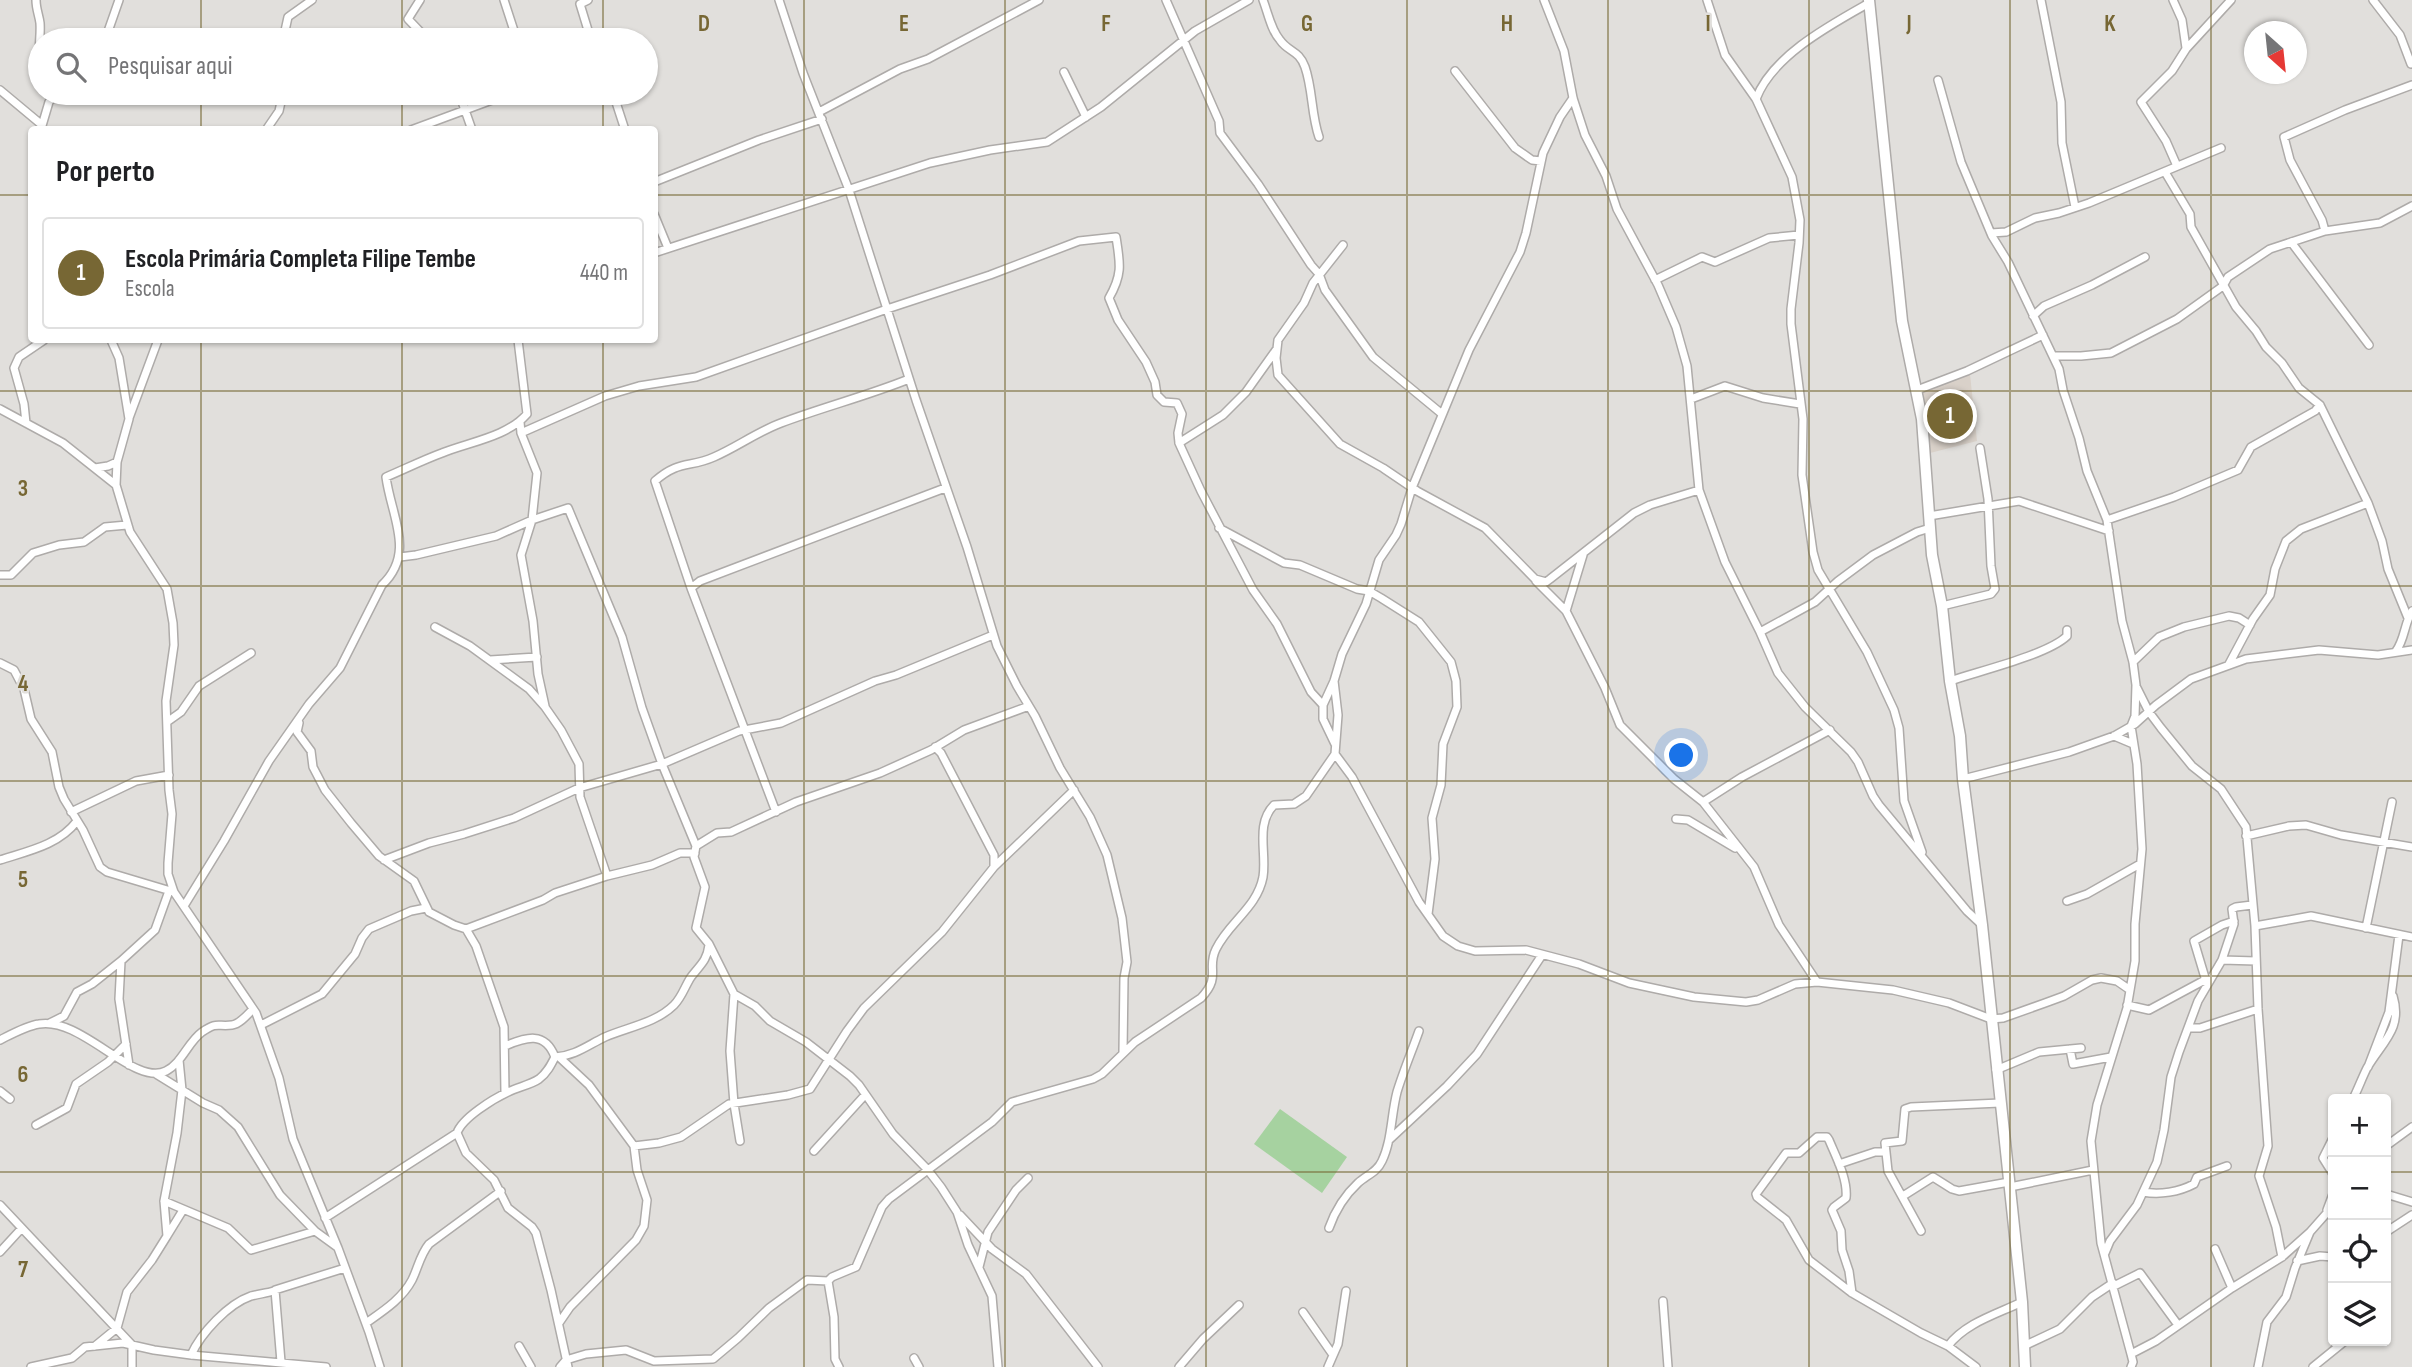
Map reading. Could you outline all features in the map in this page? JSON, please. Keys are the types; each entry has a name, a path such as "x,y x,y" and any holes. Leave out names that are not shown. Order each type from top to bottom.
{"street":[{"path":"36,0 39,28"},
{"path":"110,28 119,0"},
{"path":"286,28 288,18 312,0"},
{"path":"417,28 408,19 419,0"},
{"path":"504,0 513,28"},
{"path":"587,28 580,4 588,0"},
{"path":"779,0 849,190 909,379 967,547 993,635 1017,686 1090,817 1107,855 1122,918 1128,962 1124,978 1123,1052"},
{"path":"658,180 759,140 790,131 900,69 928,59 1039,0"},
{"path":"1167,0 1219,121 1220,133 1258,184 1311,265 1320,274 1325,290 1373,357 1442,414"},
{"path":"658,252 930,163 990,150 1047,142 1101,107 1184,39 1249,0"},
{"path":"1263,0 1278,38 1296,52 1305,66 1319,137"},
{"path":"1544,0 1564,51 1573,98 1585,135 1606,176 1617,209 1655,280 1682,344 1699,490 1726,562 1784,683 1858,762 1879,804 1967,911 1982,925"},
{"path":"1707,0 1725,55 1756,99 1792,177 1800,220 1791,309 1803,419 1802,475 1813,552 1818,570 1867,652 1894,710 1899,728 1904,801 1923,856"},
{"path":"2041,0 2060,94 2062,143 2076,207"},
{"path":"2173,0 2182,20 2186,49"},
{"path":"2177,166 2166,141 2141,102 2179,63 2186,49 2231,0"},
{"path":"2373,0 2400,35 2412,63 2412,75"},
{"path":"1756,99 1765,79 1781,62 1820,32 1869,1 1902,321 1917,390 1924,443 1932,555 1960,736 1982,925 2022,1302 2025,1367"},
{"path":"1455,71 1515,149 1532,160 1541,161"},
{"path":"1064,72 1086,117"},
{"path":"1938,80 1961,162 1991,233 2057,358 2087,471 2107,520 2122,621 2133,662 2136,685 2133,744 2137,764 2142,849 2135,924 2135,961 2127,1005 2097,1105 2091,1140 2099,1227 2132,1363 2178,1325 2282,1258 2328,1211"},
{"path":"2325,231 2322,220 2290,160 2284,137 2412,85"},
{"path":"0,90 41,126"},
{"path":"1335,744 1323,719 1323,705 1342,654 1360,618 1379,560 1401,524 1412,488 1469,350 1520,252 1541,161 1560,117 1573,98"},
{"path":"43,126 48,105"},
{"path":"269,126 281,105"},
{"path":"463,105 471,126"},
{"path":"421,126 476,105"},
{"path":"617,105 624,126"},
{"path":"1991,233 2006,232 2035,218 2076,207 2221,148"},
{"path":"2165,172 2190,214 2192,228 2235,307 2266,347 2283,363 2295,383 2319,405 2368,503 2382,541 2388,569 2410,614 2403,640 2395,652"},
{"path":"2057,358 2111,353 2177,319 2223,285 2228,277 2270,249 2325,231 2380,223 2412,206"},
{"path":"658,224 668,248"},
{"path":"2000,248 2006,232"},
{"path":"1655,280 1702,257 1715,262 1769,238 1799,235"},
{"path":"521,433 605,396 639,386 696,377 990,275 1079,241 1116,237 1121,270 1109,298 1118,320 1146,362 1156,382 1157,395 1164,402 1177,403 1181,409 1179,443 1219,528 1253,590 1277,624 1311,692 1323,705"},
{"path":"2291,242 2369,345"},
{"path":"1343,244 1320,274 1278,340 1277,369 1281,379 1340,444 1485,528 1566,611 1605,688 1620,725 1674,779 1703,802 1754,867 1779,925 1816,982"},
{"path":"2033,316 2044,306 2145,257"},
{"path":"1917,390 1986,363 2043,335"},
{"path":"26,423 13,368 19,357 40,343"},
{"path":"112,343 119,358 129,419"},
{"path":"157,343 129,419 117,462 116,485 127,525 162,580 170,602 174,645 167,681 172,827 168,874 172,892 253,1009 261,1025 279,1078 293,1139 338,1248 380,1367"},
{"path":"184,906 224,842 260,774 301,716 340,668 382,585 392,576 400,557 399,537 386,488 386,477 516,424 527,414 518,343"},
{"path":"1179,443 1223,415 1246,392 1276,349"},
{"path":"776,812 691,588 655,481 681,464 711,458 781,423 909,379"},
{"path":"1690,399 1725,386 1763,398 1800,404"},
{"path":"2107,520 2174,497 2238,470 2251,447 2315,411 2319,405"},
{"path":"0,410 63,443 116,485"},
{"path":"516,424 537,473 532,520 521,555 545,707"},
{"path":"1942,606 1994,592 1988,505 1980,448"},
{"path":"95,468 117,462"},
{"path":"691,588 700,580 765,554 946,488"},
{"path":"1535,579 1546,582 1634,513 1650,505 1699,490"},
{"path":"1929,516 2019,501 2109,531"},
{"path":"2229,664 2270,594 2275,569 2286,541 2301,529 2368,503"},
{"path":"400,557 496,536 568,508 622,637 642,708 695,849 699,873 705,887 696,928 709,944 734,994 730,1051 740,1141"},
{"path":"0,575 11,575 33,553 59,545 84,542 105,527 127,525"},
{"path":"1219,528 1284,563 1300,565 1357,589 1369,591 1419,622 1451,662 1456,681 1457,707 1443,744 1441,785 1432,818 1435,859 1428,914"},
{"path":"1760,632 1801,612 1872,555 1930,528"},
{"path":"1566,611 1583,553"},
{"path":"2133,662 2159,637 2184,627 2229,616 2239,618 2250,625"},
{"path":"435,627 459,639 529,690 561,730 579,764 579,788 583,808 607,876"},
{"path":"1950,681 2044,650 2062,641 2067,636 2067,630"},
{"path":"384,860 429,843 514,818 579,788 662,764 716,740 745,730 781,723 875,681 993,635"},
{"path":"1963,779 2069,752 2114,736 2133,725 2191,679 2229,664 2258,656 2319,649 2378,655 2412,650"},
{"path":"167,722 181,712 199,686 251,653"},
{"path":"489,660 537,657"},
{"path":"0,663 14,670 24,689 31,719 51,749 59,787 104,870 172,892"},
{"path":"457,1133 466,1153 488,1172 513,1214 536,1233 559,1323 565,1365 586,1354 626,1350 654,1361 713,1359 769,1308 807,1280 828,1281 856,1267 882,1207 927,1169 992,1122 1012,1102 1093,1079 1102,1074 1123,1052 1208,991 1214,978 1213,960 1217,946 1258,894 1263,876 1263,824 1266,814 1274,805 1294,804 1306,796 1335,754 1338,715 1334,681"},
{"path":"2136,685 2149,712 2161,728 2192,766 2221,789 2246,827 2255,926 2268,1146 2259,1176 2276,1227 2282,1258"},
{"path":"301,716 297,733 311,751 313,767 325,790 384,860 414,881 426,908 442,920 466,929 555,893 652,865 695,849 717,833 731,832 809,797 870,776 935,747 964,730 1029,706"},
{"path":"2133,725 2150,723 2161,728"},
{"path":"1703,802 1742,777 1830,730"},
{"path":"2114,736 2133,744"},
{"path":"935,747 942,753 994,855 994,867"},
{"path":"1335,754 1352,776 1414,894 1443,936 1458,946 1475,951 1526,950 1579,964 1631,984 1693,997 1726,1001 1758,1000 1795,984 1816,982 1893,990 1948,1003 1991,1019 2003,1018 2064,996 2092,980 2101,978 2122,983 2130,990"},
{"path":"71,812 136,781 169,775"},
{"path":"634,1146 681,1137 723,1106 788,1095 810,1088 864,1008 942,932 994,867 1074,790"},
{"path":"2366,928 2392,802"},
{"path":"1676,819 1688,820 1739,850"},
{"path":"0,860 58,839 77,821"},
{"path":"2246,836 2306,825 2341,835 2412,847"},
{"path":"2067,901 2087,894 2140,864"},
{"path":"50,1023 64,1016 78,992 121,961 155,930 172,892"},
{"path":"2105,1254 2110,1241 2130,1216 2157,1162 2171,1077 2206,982 2222,960 2234,921 2233,908 2252,905"},
{"path":"261,1025 322,994 355,954 362,937 369,929 399,915 426,908"},
{"path":"2255,926 2311,916 2412,937"},
{"path":"2206,982 2194,941 2234,921"},
{"path":"466,929 475,946 504,1027 505,1093"},
{"path":"2355,1094 2389,1012 2399,935"},
{"path":"325,1217 457,1133 460,1124 505,1093 540,1078 557,1057 579,1052 604,1038 650,1021 666,1011 675,1004 706,960 709,944"},
{"path":"1389,1140 1477,1054 1542,955"},
{"path":"2222,960 2256,961"},
{"path":"121,961 119,999 129,1065"},
{"path":"2127,1005 2149,1010 2206,982"},
{"path":"734,994 755,1006 770,1021 828,1058 850,1076 892,1134 927,1169 957,1212 999,1255 1026,1274 1098,1367"},
{"path":"156,1074 164,1073 200,1034 215,1024 232,1025 253,1009"},
{"path":"2188,1028 2200,1028 2258,1009"},
{"path":"0,1040 40,1023 75,1030 129,1065 156,1074 219,1110 238,1127 280,1195 315,1231 338,1248"},
{"path":"1329,1228 1334,1214 1357,1183 1377,1170 1389,1140 1397,1093 1419,1031"},
{"path":"505,1046 525,1037 534,1038 552,1048 557,1057 589,1085 634,1146 637,1170 647,1196 644,1226 629,1248 570,1307 559,1323"},
{"path":"36,1125 67,1108 76,1084 108,1062 126,1044"},
{"path":"1996,1070 2039,1052 2081,1048"},
{"path":"2070,1049 2073,1063 2111,1057"},
{"path":"167,1236 164,1201 177,1133 181,1090 178,1060"},
{"path":"0,1091 10,1099"},
{"path":"814,1151 865,1095"},
{"path":"1921,1231 1886,1168 1886,1142 1902,1141 1905,1109 2000,1103"},
{"path":"2391,1142 2412,1126"},
{"path":"1852,1293 1842,1250 1841,1231 1832,1210 1847,1195 1839,1164 1827,1137 1817,1138 1798,1153 1786,1153 1756,1195 1786,1220 1809,1260 1852,1293 1948,1346 1976,1367"},
{"path":"2328,1148 2323,1158 2328,1166"},
{"path":"1839,1164 1874,1152 1885,1152"},
{"path":"2143,1192 2157,1194 2186,1188 2194,1184 2200,1175 2227,1166"},
{"path":"1903,1196 1933,1177 1959,1191 2093,1170"},
{"path":"979,1268 985,1242 998,1217 1016,1190 1028,1178"},
{"path":"366,1323 404,1291 429,1244 501,1191"},
{"path":"2391,1196 2412,1202"},
{"path":"164,1201 228,1228 251,1250 315,1231"},
{"path":"0,1205 132,1345 132,1367"},
{"path":"2325,1214 2328,1206"},
{"path":"95,1346 117,1328 127,1292 152,1260 183,1210"},
{"path":"957,1212 994,1305 998,1367"},
{"path":"2391,1229 2412,1215"},
{"path":"0,1252 22,1229"},
{"path":"2258,1367 2267,1322 2283,1303 2310,1232"},
{"path":"2215,1249 2232,1288"},
{"path":"2297,1261 2328,1257"},
{"path":"191,1355 199,1339 231,1308 251,1296 274,1292 345,1268"},
{"path":"2025,1345 2060,1329 2092,1297 2140,1273 2178,1325"},
{"path":"828,1281 834,1317 835,1359 839,1367"},
{"path":"1328,1367 1338,1344 1346,1291"},
{"path":"274,1292 281,1362"},
{"path":"1663,1301 1668,1367"},
{"path":"1948,1346 1971,1326 2022,1302"},
{"path":"1179,1367 1203,1339 1239,1305"},
{"path":"555,1307 570,1307"},
{"path":"1303,1312 1333,1355"},
{"path":"31,1367 72,1358 83,1348 114,1343 191,1355 326,1367"},
{"path":"519,1346 531,1367"},
{"path":"2313,1367 2340,1346"},
{"path":"914,1358 919,1367"}],"shaded area":[{"path":"1970,374 1977,441 1930,453 1922,391"}],"green space":[{"path":"1280,1109 1347,1157 1322,1193 1254,1144"}],"place":[{"name":"Escola Primária Completa Filipe Tembe","path":"1950,416"}]}
